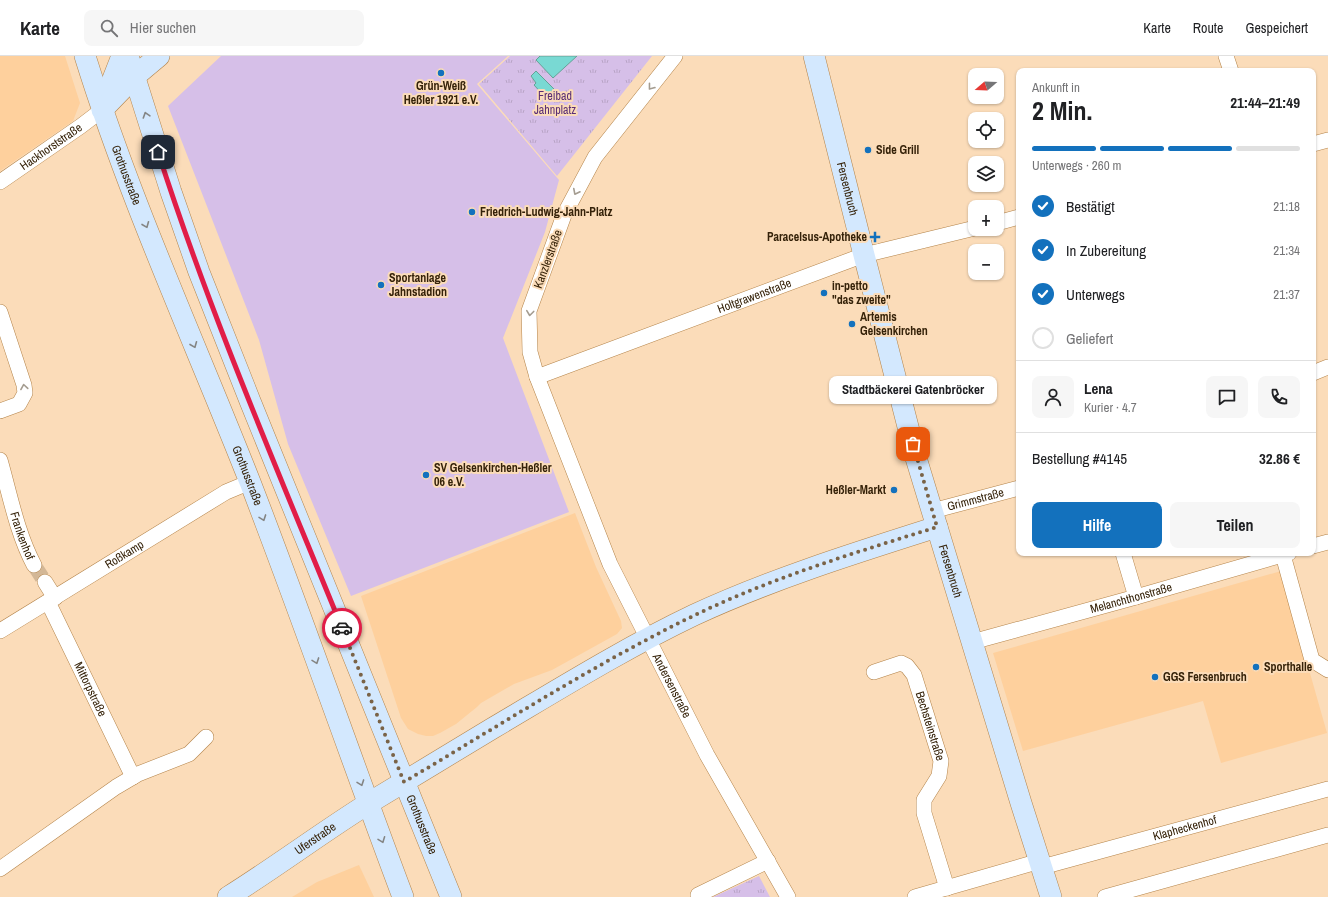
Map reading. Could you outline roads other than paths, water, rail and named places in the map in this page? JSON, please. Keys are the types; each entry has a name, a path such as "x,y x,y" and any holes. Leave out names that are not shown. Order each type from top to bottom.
{"main road":[{"name":"Grothusstraße","path":"85,56 102,110 140,210 250,482 403,897"},
{"path":"102,110 122,56"},
{"name":"Grothusstraße","path":"128,56 171,192 199,272 451,897"},
{"name":"Hackhorststraße","path":"102,110 134,77 159,56"},
{"name":"Fersenbruch","path":"814,56 905,416 934,519 1020,803 1051,897"},
{"name":"Grimmstraße","path":"404,782 568,683 693,616 739,595 934,519"},
{"name":"Uferstraße","path":"228,897 368,804 404,782"}],"street":[{"name":"Kanzlerstraße","path":"537,376 530,352 529,311 564,215 595,157 675,56"},
{"path":"1226,56 1230,68"},
{"name":"Hackhorststraße","path":"0,182 102,110"},
{"path":"1316,143 1328,140"},
{"path":"1004,221 1016,219"},
{"name":"Holtgrawenstraße","path":"537,376 864,255 968,230"},
{"path":"0,312 24,385 25,393 19,404 0,411"},
{"path":"1316,372 1328,367"},
{"name":"Andersenstraße","path":"537,376 610,564 707,755 788,897"},
{"name":"Frankenhof","path":"0,460 26,550 34,565"},
{"name":"Roßkamp","path":"0,631 226,492 250,482"},
{"name":"Grimmstraße","path":"934,519 1016,489"},
{"path":"1316,545 1328,542"},
{"path":"1124,556 1136,597"},
{"name":"Melanchthonstraße","path":"972,642 1279,556"},
{"path":"1286,556 1312,660 1328,670"},
{"path":"44,582 52,600"},
{"name":"Mittorpstraße","path":"52,600 133,776"},
{"name":"Bechsteinstraße","path":"874,672 901,664 907,666 914,675 941,761 939,776 924,800 924,813 948,888"},
{"path":"0,869 133,776 189,754 206,737"},
{"name":"Klapheckenhof","path":"1041,864 1328,789"},
{"path":"1105,897 1328,834"},
{"path":"699,897 698,894 768,861"},
{"path":"914,897 1041,864"}],"water":[{"path":"540,56 577,56 553,78 536,60"},
{"path":"536,71 554,89 545,97 534,85 536,83 531,76"}],"tunnel":[{"path":"34,565 45,582"}],"place":[{"name":"Grün-Weiß Heßler 1921 e.V.","path":"441,73"},
{"name":"Side Grill","path":"868,150"},
{"name":"Friedrich-Ludwig-Jahn-Platz","path":"472,212"},
{"name":"Paracelsus-Apotheke","path":"875,237"},
{"name":"Sportanlage Jahnstadion","path":"381,285"},
{"name":"in-petto \"das zweite\"","path":"824,293"},
{"name":"Artemis Gelsenkirchen","path":"852,324"},
{"name":"Stadtbäckerei Gatenbröcker","path":"913,444"},
{"name":"SV Gelsenkirchen-Heßler 06 e.V.","path":"426,475"},
{"name":"Heßler-Markt","path":"894,490"},
{"name":"Sporthalle","path":"1256,667"},
{"name":"GGS Fersenbruch","path":"1155,677"}],"park label":[{"name":"Freibad Jahnplatz","path":"555,103"}]}
